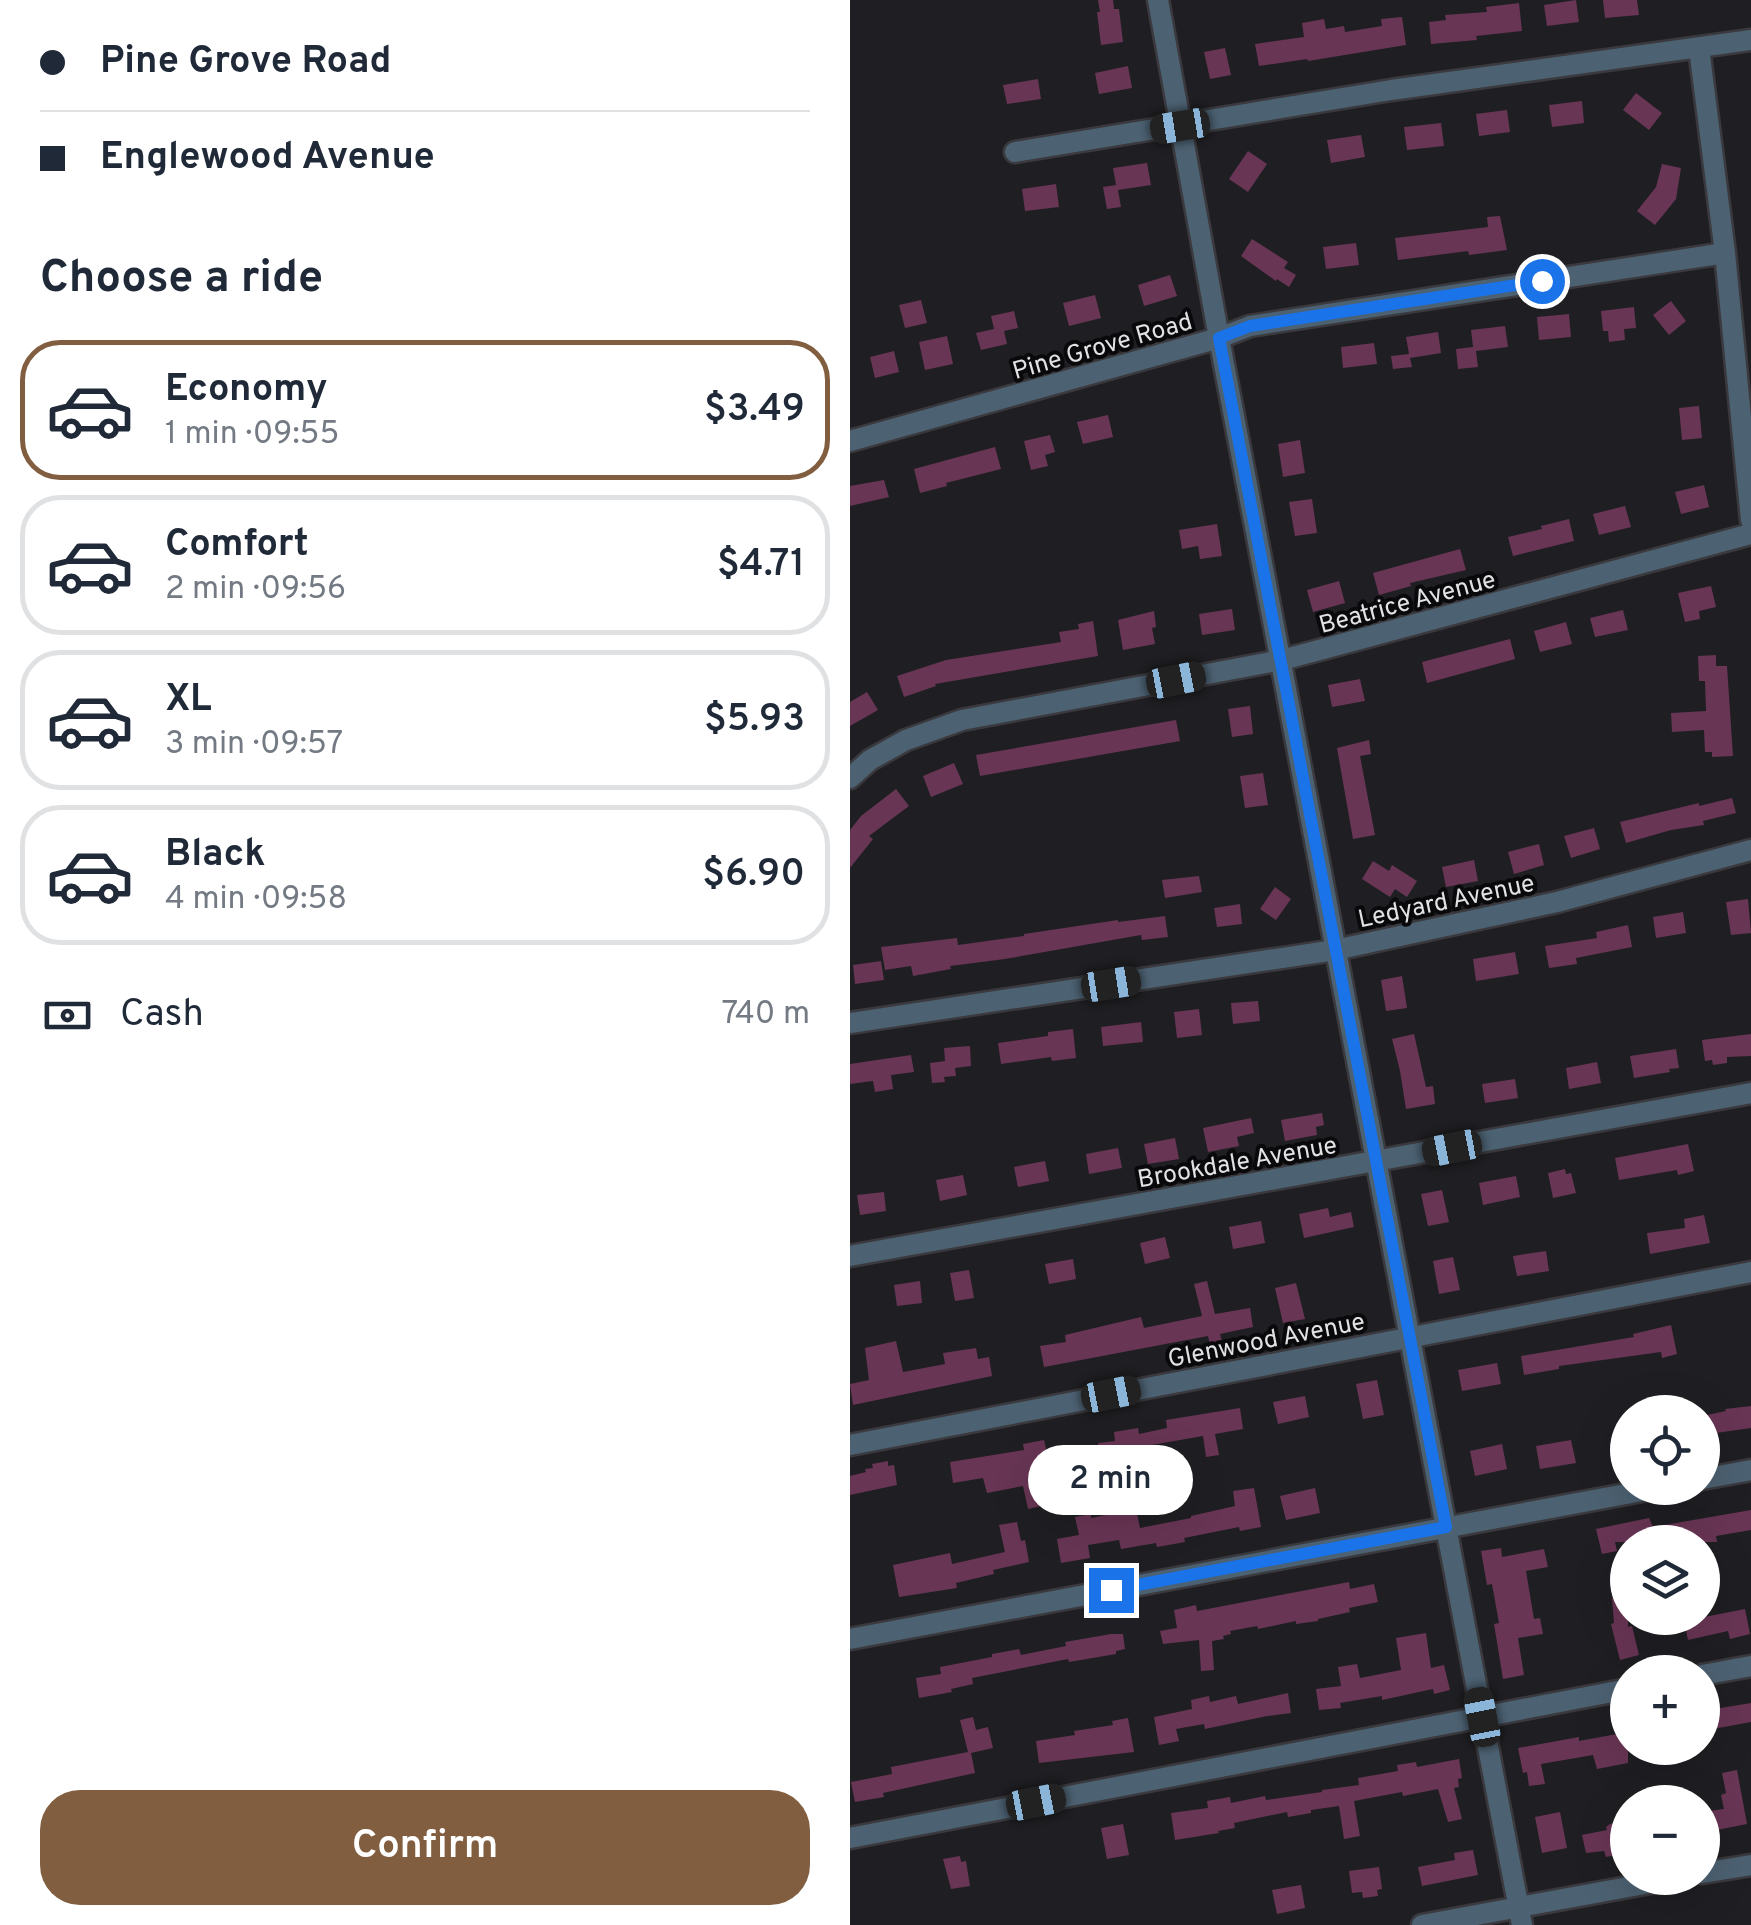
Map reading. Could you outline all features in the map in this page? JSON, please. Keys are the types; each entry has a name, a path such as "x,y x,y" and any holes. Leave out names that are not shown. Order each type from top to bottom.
{"street":[{"path":"1158,0 1520,1916"},
{"path":"1016,152 1391,90 1751,40"},
{"path":"1699,48 1725,253 1751,520"},
{"name":"Pine Grove Road","path":"850,441 1250,326 1725,253"},
{"name":"Beatrice Avenue","path":"850,778 870,760 906,740 962,720 1282,660 1751,534"},
{"name":"Ledyard Avenue","path":"850,1023 1335,950 1556,902 1751,850"},
{"name":"Brookdale Avenue","path":"850,1256 1751,1092"},
{"name":"Glenwood Avenue","path":"850,1445 1751,1272"},
{"path":"1720,1476 1751,1470"},
{"path":"850,1639 1610,1497"},
{"path":"1720,1672 1751,1666"},
{"path":"850,1838 1610,1693"},
{"path":"1720,1870 1751,1865"},
{"path":"1422,1925 1520,1916 1610,1894"}],"building":[{"path":"1098,0 1113,0 1114,9 1119,9 1123,42 1101,45"},
{"path":"1576,0 1579,22 1547,26 1544,5"},
{"path":"1603,0 1637,0 1639,15 1605,18"},
{"path":"1519,3 1522,31 1431,44 1429,22 1446,20 1445,15 1487,12 1486,7"},
{"path":"1402,17 1406,45 1259,66 1255,44 1304,37 1302,23 1324,19 1326,29 1344,26 1345,32 1382,26 1381,19"},
{"path":"1225,48 1231,75 1210,79 1204,52"},
{"path":"1128,66 1132,88 1099,94 1095,73"},
{"path":"1038,79 1041,99 1007,104 1003,85"},
{"path":"1636,93 1662,113 1649,130 1623,110"},
{"path":"1582,101 1584,123 1552,127 1549,105"},
{"path":"1507,110 1510,132 1479,136 1476,114"},
{"path":"1441,123 1444,146 1407,150 1404,127"},
{"path":"1361,135 1365,157 1331,163 1327,140"},
{"path":"1248,151 1267,164 1248,192 1229,179"},
{"path":"1147,163 1151,185 1118,190 1121,207 1107,209 1103,187 1116,185 1113,168"},
{"path":"1662,164 1681,168 1676,199 1655,225 1637,211 1656,187"},
{"path":"1056,184 1059,207 1025,211 1022,189"},
{"path":"1500,216 1507,250 1398,260 1395,238 1488,227 1487,217"},
{"path":"1252,239 1288,262 1284,268 1296,275 1289,287 1241,256"},
{"path":"1356,243 1359,265 1326,269 1323,247"},
{"path":"1170,275 1177,296 1144,306 1138,285"},
{"path":"1095,295 1101,318 1069,326 1063,303"},
{"path":"921,300 927,323 905,328 899,305"},
{"path":"1671,301 1686,321 1669,335 1653,315"},
{"path":"1634,307 1636,328 1624,329 1625,340 1609,342 1608,331 1603,331 1601,311"},
{"path":"1014,311 1018,328 1004,331 1007,344 981,350 976,333 994,329 991,316"},
{"path":"1569,314 1571,337 1539,340 1537,317"},
{"path":"1505,326 1508,347 1476,351 1478,367 1458,369 1456,349 1473,347 1471,330"},
{"path":"1438,332 1441,353 1410,358 1412,367 1393,369 1391,356 1409,354 1406,337"},
{"path":"947,336 953,364 925,370 919,342"},
{"path":"1374,343 1377,364 1343,368 1341,347"},
{"path":"894,351 899,372 875,378 870,357"},
{"path":"1699,406 1702,438 1682,440 1679,408"},
{"path":"1108,415 1113,437 1083,444 1077,422"},
{"path":"1050,435 1055,452 1045,455 1048,466 1031,470 1024,441"},
{"path":"1300,440 1305,473 1283,477 1278,444"},
{"path":"995,447 1001,469 920,493 914,469"},
{"path":"884,480 889,497 850,506 850,486"},
{"path":"1704,485 1709,507 1681,514 1675,492"},
{"path":"1312,499 1317,533 1295,536 1289,502"},
{"path":"1625,506 1631,527 1599,535 1593,514"},
{"path":"1569,519 1574,541 1513,556 1508,537"},
{"path":"1217,524 1222,556 1200,559 1198,546 1182,549 1179,530"},
{"path":"1460,549 1466,570 1379,595 1373,573"},
{"path":"1339,581 1345,603 1313,612 1307,590"},
{"path":"1711,586 1716,607 1699,611 1700,619 1685,622 1678,593"},
{"path":"1232,609 1235,630 1202,635 1199,614"},
{"path":"1623,610 1628,630 1595,637 1590,618"},
{"path":"1154,611 1155,644 1123,650 1118,620"},
{"path":"1093,621 1098,656 935,684 904,697 897,676 946,660 1061,642 1059,632 1079,629 1078,624"},
{"path":"1566,622 1572,644 1540,652 1534,631"},
{"path":"1510,639 1515,659 1427,683 1422,662"},
{"path":"1716,655 1716,666 1727,666 1733,756 1712,757 1712,752 1705,752 1704,730 1672,732 1671,713 1706,711 1705,681 1699,681 1698,656"},
{"path":"1360,679 1365,701 1332,707 1328,685"},
{"path":"867,692 878,710 850,726 850,702"},
{"path":"1250,706 1253,734 1232,737 1228,709"},
{"path":"1176,720 1180,741 980,776 976,755"},
{"path":"1369,740 1371,754 1360,756 1375,835 1353,839 1337,748"},
{"path":"954,763 963,784 931,797 923,776"},
{"path":"1263,773 1268,805 1245,808 1240,776"},
{"path":"896,789 909,806 869,836 873,839 850,868 850,830 861,816"},
{"path":"1732,798 1736,813 1703,821 1704,825 1626,843 1620,822"},
{"path":"1594,828 1600,849 1571,858 1564,836"},
{"path":"1539,844 1544,865 1514,874 1508,852"},
{"path":"1474,860 1478,881 1446,887 1442,867"},
{"path":"1373,861 1389,871 1392,865 1417,881 1407,897 1395,889 1390,897 1362,879"},
{"path":"1199,876 1202,892 1165,898 1162,880"},
{"path":"1275,887 1291,899 1276,920 1260,909"},
{"path":"1748,899 1751,933 1731,935 1726,902"},
{"path":"1240,904 1242,924 1217,927 1214,908"},
{"path":"1683,912 1686,933 1656,938 1653,917"},
{"path":"1165,916 1168,937 1142,940 1141,935 950,966 951,969 913,976 911,966 885,970 881,947 957,938 958,945"},
{"path":"1628,925 1632,947 1576,958 1577,964 1549,968 1545,946 1597,938 1596,932"},
{"path":"1515,952 1519,974 1476,981 1473,959"},
{"path":"881,961 884,980 855,984 853,965"},
{"path":"1402,976 1407,1008 1386,1011 1381,980"},
{"path":"1258,1001 1260,1021 1233,1024 1231,1003"},
{"path":"1199,1009 1202,1035 1177,1038 1174,1012"},
{"path":"1141,1022 1143,1042 1103,1046 1101,1027"},
{"path":"1073,1029 1076,1058 1001,1064 998,1043"},
{"path":"1414,1034 1426,1087 1433,1086 1435,1104 1406,1109 1392,1039"},
{"path":"1751,1034 1751,1056 1727,1057 1727,1063 1713,1065 1712,1060 1705,1061 1702,1040"},
{"path":"970,1046 971,1066 955,1068 956,1076 932,1083 930,1063 945,1061 944,1048"},
{"path":"1676,1049 1679,1068 1634,1078 1630,1056"},
{"path":"911,1055 914,1072 891,1075 893,1089 875,1092 873,1081 850,1084 850,1064"},
{"path":"1597,1062 1601,1083 1569,1089 1566,1068"},
{"path":"1515,1079 1518,1098 1485,1103 1482,1084"},
{"path":"1322,1113 1324,1125 1316,1127 1317,1135 1285,1141 1281,1120"},
{"path":"1251,1118 1254,1133 1237,1137 1239,1146 1208,1152 1203,1128"},
{"path":"1175,1138 1179,1159 1148,1164 1144,1144"},
{"path":"1688,1144 1694,1171 1678,1175 1677,1170 1619,1180 1615,1158"},
{"path":"1118,1148 1122,1168 1089,1174 1086,1154"},
{"path":"1045,1161 1049,1181 1018,1187 1014,1167"},
{"path":"1565,1169 1566,1174 1571,1173 1576,1193 1553,1198 1548,1173"},
{"path":"963,1175 967,1195 940,1201 936,1180"},
{"path":"1516,1176 1520,1197 1483,1205 1479,1183"},
{"path":"1442,1190 1449,1222 1428,1226 1421,1194"},
{"path":"884,1192 886,1211 860,1215 857,1195"},
{"path":"1328,1208 1330,1217 1351,1212 1354,1227 1304,1238 1299,1214"},
{"path":"1704,1215 1710,1243 1650,1254 1647,1233 1685,1228 1684,1219"},
{"path":"1261,1221 1265,1243 1233,1249 1229,1227"},
{"path":"1165,1237 1170,1258 1145,1264 1140,1243"},
{"path":"1546,1251 1549,1271 1517,1276 1513,1256"},
{"path":"1453,1257 1460,1290 1439,1294 1433,1261"},
{"path":"1073,1259 1076,1279 1049,1284 1045,1264"},
{"path":"969,1270 974,1298 955,1301 950,1273"},
{"path":"920,1281 922,1303 897,1306 894,1285"},
{"path":"1207,1281 1215,1314 1250,1308 1253,1327 1220,1334 1222,1342 1210,1345 1208,1336 1044,1367 1040,1346 1066,1342 1065,1335 1141,1317 1144,1328 1202,1316 1194,1284"},
{"path":"1296,1283 1305,1319 1283,1323 1275,1288"},
{"path":"1671,1325 1677,1354 1662,1358 1661,1352 1559,1366 1524,1375 1521,1356 1634,1337 1633,1334"},
{"path":"896,1341 903,1372 945,1364 943,1353 976,1348 978,1359 989,1357 992,1376 853,1405 850,1384 869,1380 865,1348"},
{"path":"1497,1363 1501,1384 1462,1391 1458,1370"},
{"path":"1377,1380 1384,1415 1363,1419 1356,1384"},
{"path":"1305,1396 1309,1417 1278,1424 1273,1402"},
{"path":"1751,1406 1751,1428 1720,1432 1720,1412"},
{"path":"1240,1408 1243,1429 1215,1434 1219,1455 1206,1457 1203,1436 1117,1451 1118,1460 1101,1462 1098,1443 1115,1441 1114,1432 1138,1428 1139,1434 1167,1428 1166,1420"},
{"path":"1044,1440 1050,1467 1039,1475 1045,1505 1028,1509 1023,1486 987,1493 983,1478 953,1483 950,1462 1024,1450 1023,1444"},
{"path":"1571,1440 1576,1463 1540,1469 1536,1446"},
{"path":"1502,1444 1507,1469 1475,1476 1470,1451"},
{"path":"888,1461 888,1466 894,1465 897,1485 850,1495 850,1476 866,1472 865,1469 873,1468 872,1464"},
{"path":"1254,1488 1261,1527 1240,1531 1239,1527 1157,1547 1156,1543 1121,1549 1119,1540 1088,1545 1090,1558 1061,1563 1057,1539 1079,1535 1075,1517 1091,1514 1091,1518 1136,1509 1140,1528 1235,1506 1233,1491"},
{"path":"1315,1488 1320,1513 1286,1520 1280,1496"},
{"path":"1751,1510 1751,1530 1720,1535 1720,1525 1665,1525"},
{"path":"1649,1518 1652,1525 1615,1525"},
{"path":"1017,1522 1029,1562 956,1583 957,1588 899,1597 893,1565 950,1553 952,1564 1005,1552 999,1525"},
{"path":"1610,1526 1610,1552 1602,1554 1596,1529"},
{"path":"1501,1548 1502,1557 1544,1549 1548,1567 1526,1571 1534,1619 1540,1618 1543,1634 1518,1638 1524,1675 1503,1679 1494,1624 1499,1623 1481,1551"},
{"path":"1349,1582 1350,1589 1374,1584 1378,1602 1349,1608 1350,1612 1318,1621 1230,1631 1224,1639 1212,1641 1214,1670 1201,1671 1199,1640 1163,1644 1160,1631 1177,1628 1174,1610 1196,1605 1197,1611"},
{"path":"1745,1609 1750,1634 1730,1639 1728,1631 1720,1633 1720,1614"},
{"path":"1426,1633 1431,1668 1444,1665 1450,1690 1434,1694 1433,1689 1382,1700 1382,1696 1319,1710 1316,1689 1341,1686 1338,1667 1357,1664 1360,1678 1401,1670 1396,1638"},
{"path":"1123,1634 1125,1649 1116,1654 972,1678 973,1684 951,1689 952,1692 919,1698 916,1678 941,1674 940,1667 1019,1649 1021,1655"},
{"path":"1614,1635 1634,1635 1639,1655 1619,1655"},
{"path":"1288,1693 1291,1713 1205,1729 1204,1724 1176,1729 1179,1741 1159,1745 1154,1717 1192,1709 1191,1700 1209,1696 1210,1702 1236,1696 1238,1704"},
{"path":"1751,1703 1751,1722 1720,1728 1720,1708"},
{"path":"973,1717 976,1730 988,1727 993,1748 971,1753 975,1773 855,1802 851,1782 892,1774 891,1767 968,1752 960,1720"},
{"path":"1128,1718 1134,1752 1039,1763 1036,1741 1075,1735 1074,1731 1113,1725 1112,1721"},
{"path":"1610,1735 1610,1765 1618,1765 1597,1769 1593,1755 1541,1764 1545,1784 1529,1786 1518,1748 1579,1737 1579,1741"},
{"path":"1459,1759 1462,1778 1458,1779 1459,1787 1454,1788 1462,1819 1448,1822 1438,1789 1354,1801 1360,1836 1344,1839 1339,1806 1288,1817 1287,1812 1234,1823 1235,1828 1219,1833 1175,1840 1171,1813 1208,1808 1207,1801 1230,1797 1231,1803 1322,1792 1359,1785 1358,1778 1398,1771 1397,1765 1416,1762 1417,1767"},
{"path":"1737,1770 1747,1824 1720,1829 1720,1810 1724,1809 1721,1795 1726,1793 1722,1773"},
{"path":"1560,1812 1567,1848 1542,1853 1535,1817"},
{"path":"1123,1824 1129,1855 1107,1859 1101,1828"},
{"path":"1610,1824 1610,1856 1606,1857 1604,1851 1586,1853 1582,1835 1607,1830"},
{"path":"1473,1850 1478,1875 1422,1886 1418,1867 1455,1860 1454,1853"},
{"path":"960,1856 961,1862 966,1861 970,1886 951,1889 943,1859"},
{"path":"1379,1867 1382,1889 1377,1890 1378,1896 1363,1898 1362,1892 1352,1893 1349,1871"},
{"path":"1301,1885 1305,1908 1277,1914 1272,1890"}],"route":[{"path":"1111,1590 1446,1527 1219,338 1250,326 1542,281"}]}
